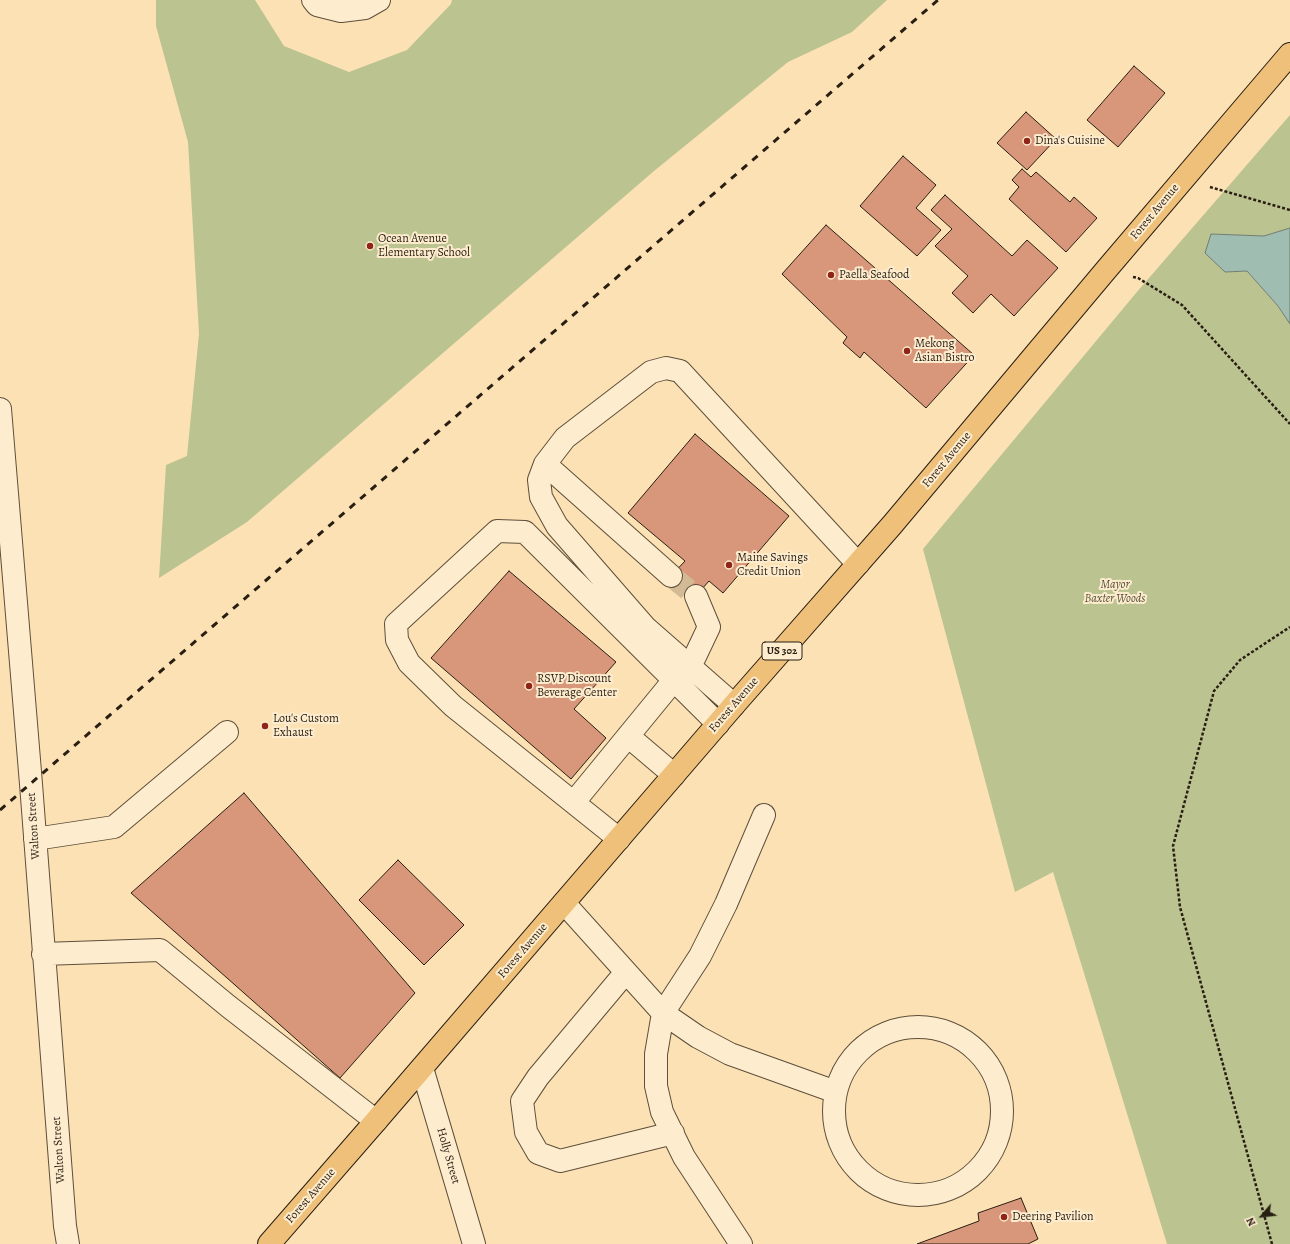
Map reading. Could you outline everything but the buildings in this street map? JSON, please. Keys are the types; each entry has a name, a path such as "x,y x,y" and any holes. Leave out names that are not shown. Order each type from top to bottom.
{"highway":[{"name":"Forest Avenue","path":"269,1244 734,705 897,519 1290,54"}],"street":[{"path":"313,0 317,4 341,11 365,8 379,0"},
{"path":"718,724 682,673 645,627 557,526 541,497 540,480 545,464 565,438 651,372 666,368 680,371 858,564"},
{"name":"Walton Street","path":"0,409 3,502 35,839 64,1218 68,1244"},
{"path":"545,464 672,576"},
{"path":"619,839 453,706 409,663 396,640 396,624 497,531 525,532 682,673 734,705"},
{"path":"574,802 682,673 709,627 696,596"},
{"path":"35,839 114,827 227,732"},
{"path":"628,736 674,776"},
{"path":"741,1244 684,1157 662,1112 656,1086 656,1054 663,1013 700,956 726,904 764,815"},
{"path":"564,903 663,1013 698,1037 730,1054 836,1092"},
{"path":"43,954 160,950 228,1006 376,1121"},
{"path":"626,972 538,1077 522,1101 526,1132 538,1153 560,1161 672,1133"},
{"path":"927,1026 952,1033 975,1048 993,1071 1002,1099 1001,1129 990,1156 971,1178 945,1192 916,1196 887,1190 862,1175 845,1154 835,1129 834,1102 836,1092 840,1076 854,1054 875,1037 900,1028 927,1026"},
{"name":"Holly Street","path":"422,1068 474,1244"}],"path":[{"path":"1183,179 1290,210"},
{"path":"1106,270 1138,278 1182,305 1290,424"},
{"path":"1272,1244 1180,907 1172,846 1214,691 1240,660 1290,627"}],"green space":[{"name":"Ocean Avenue Elementary School","path":"156,0 255,0 284,46 349,72 407,50 451,4 452,0 887,0 852,32 788,62 654,171 247,522 159,578 166,465 187,456 199,334 188,142 156,26"},
{"name":"Mayor Baxter Woods","path":"1290,115 1290,228 1264,236 1211,234 1225,272 1247,271 1278,306 1290,324 1290,1244 1167,1244 1053,872 1015,892 923,549 1136,293"}],"shaded area":[{"path":"1290,228 1290,324 1278,306 1247,271 1225,272 1205,253 1211,234 1264,236"}],"tunnel":[{"path":"671,576 696,596"}],"railway":[{"path":"0,810 938,0"}],"place":[{"name":"Dina's Cuisine","path":"1027,141"},
{"name":"Ocean Avenue Elementary School","path":"370,246"},
{"name":"Paella Seafood","path":"831,275"},
{"name":"Mekong Asian Bistro","path":"907,351"},
{"name":"Maine Savings Credit Union","path":"729,565"},
{"name":"RSVP Discount Beverage Center","path":"529,686"},
{"name":"Lou's Custom Exhaust","path":"265,726"},
{"name":"Deering Pavilion","path":"1004,1217"}]}
